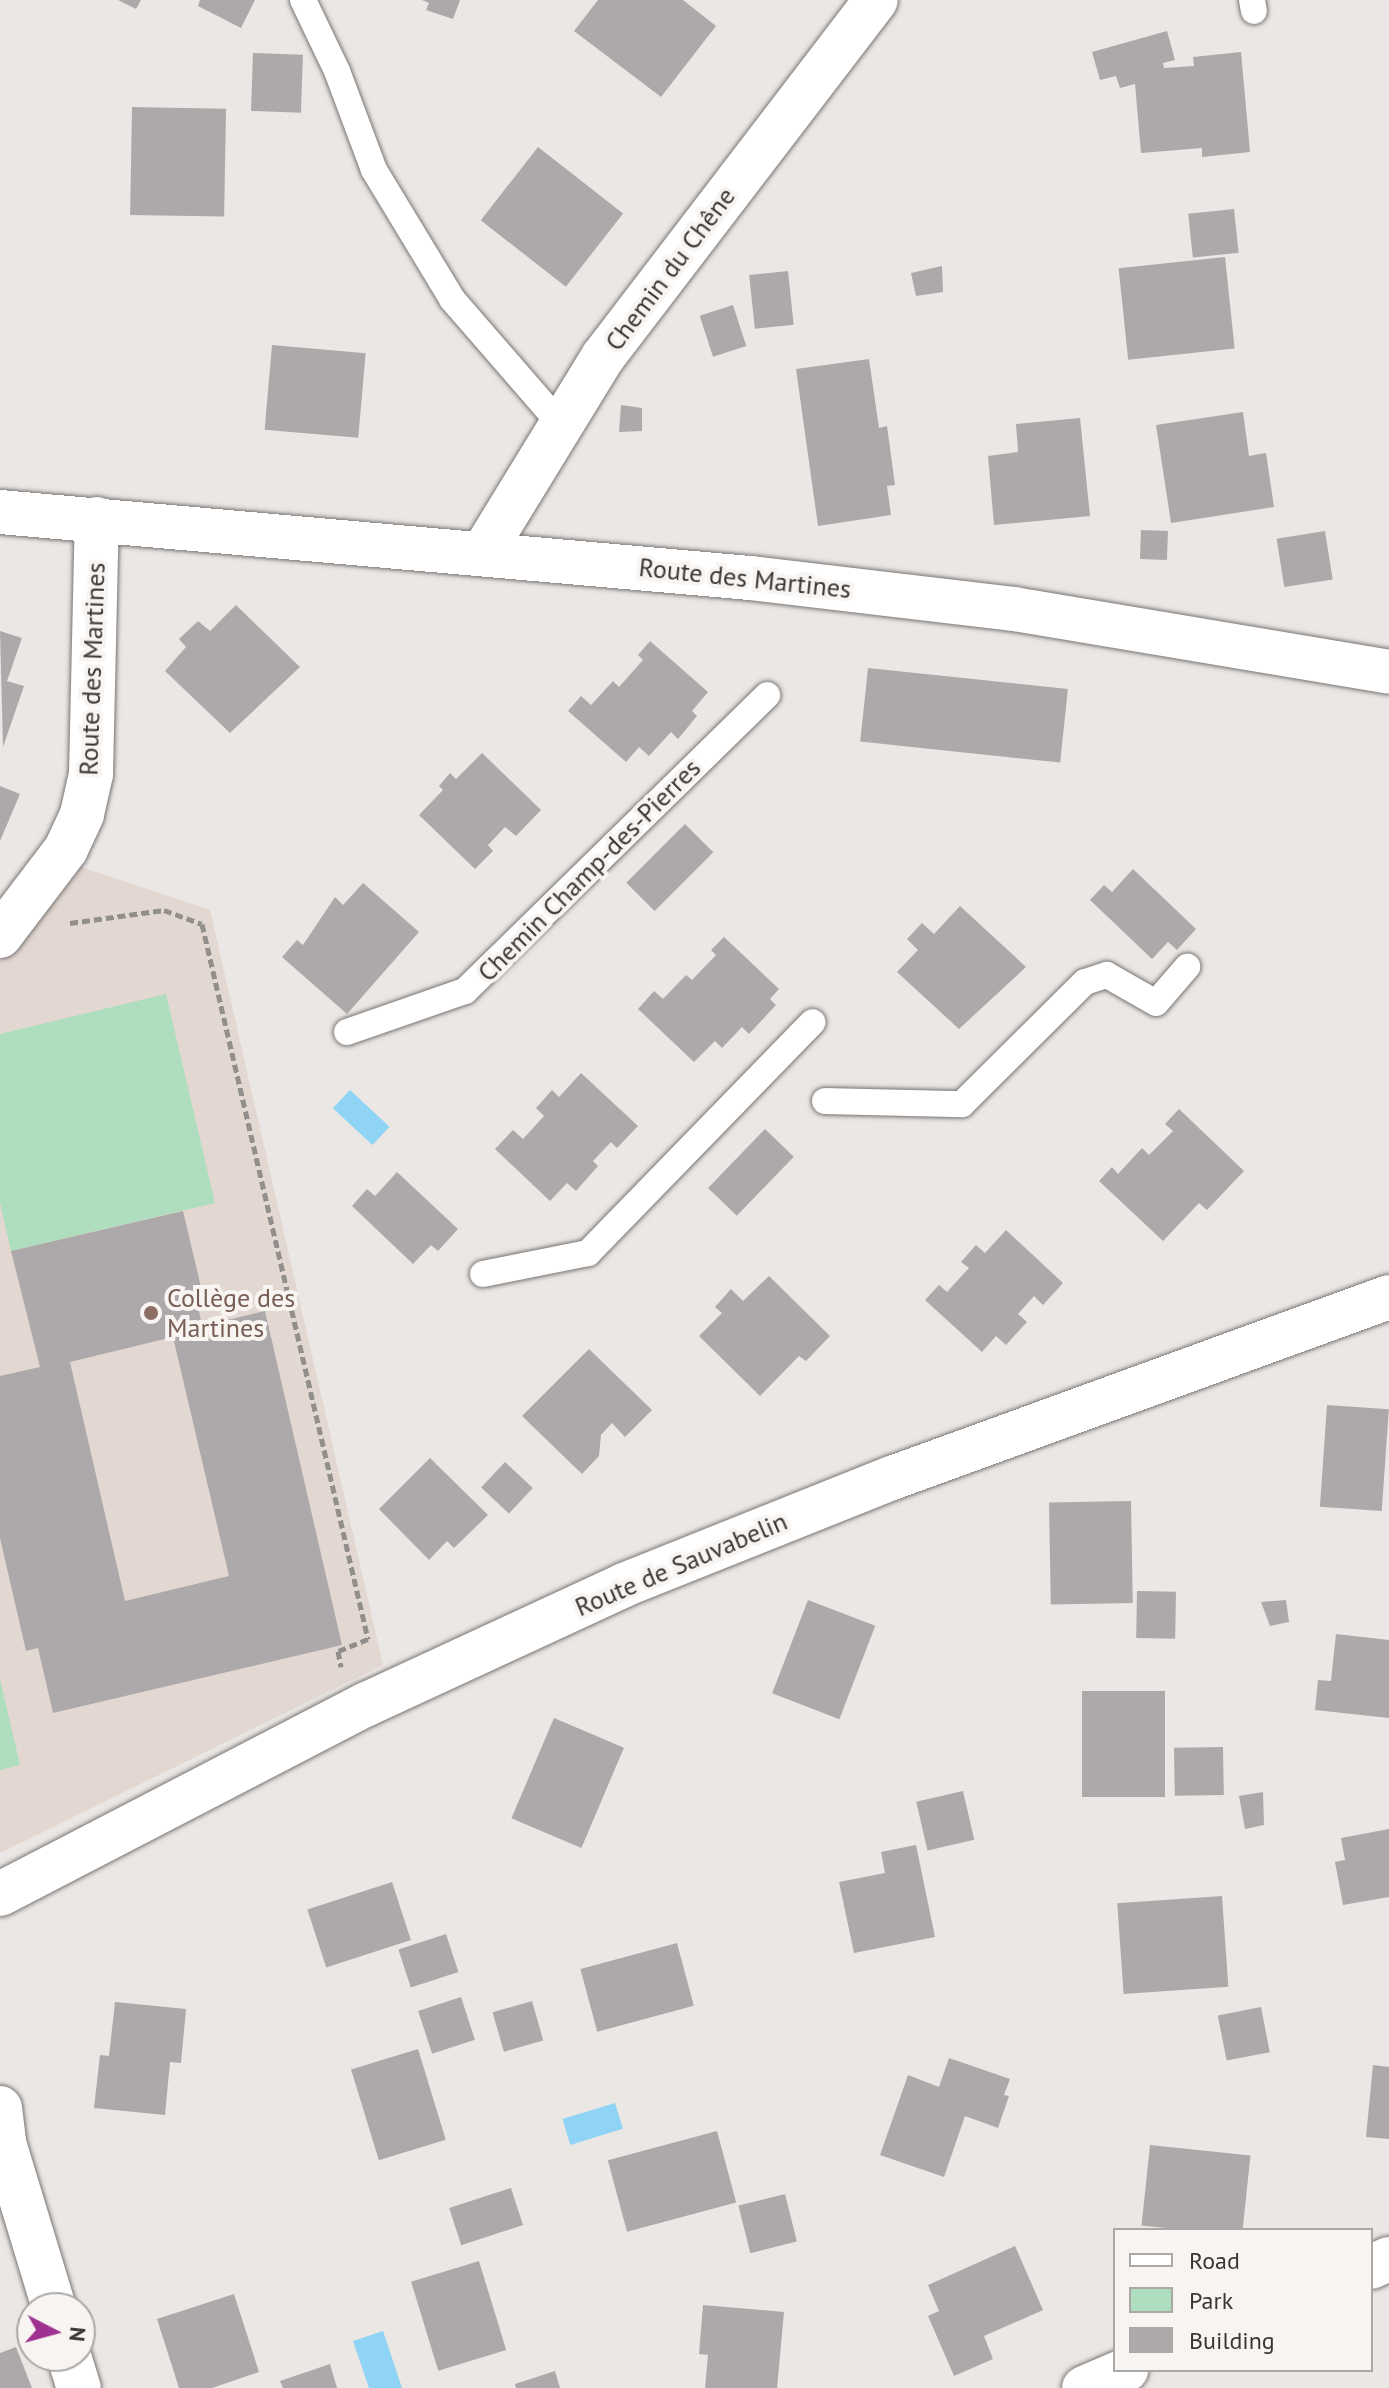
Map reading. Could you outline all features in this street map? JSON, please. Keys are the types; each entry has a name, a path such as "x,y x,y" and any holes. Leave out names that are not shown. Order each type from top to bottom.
{"street":[{"name":"Chemin du Chêne","path":"484,551 603,357 876,0"},
{"name":"Route des Martines","path":"0,512 484,551 1014,609 1389,672"},
{"name":"Route des Martines","path":"0,936 32,898 66,849 82,814 91,774 97,519"},
{"name":"Route de Sauvabelin","path":"0,1894 367,1704 624,1585 892,1478 1389,1297"},
{"path":"0,2108 4,2143 49,2292"},
{"path":"1084,2388 1121,2372"}],"lane":[{"path":"303,0 337,71 374,170 436,273 452,299 561,425"},
{"name":"Chemin Champ-des-Pierres","path":"347,1032 465,991 767,695"},
{"path":"825,1101 962,1104 1085,982 1107,975 1156,1003 1187,967"},
{"path":"483,1274 588,1253 813,1022"}],"path":[{"path":"32,898 70,923 164,910 202,924 368,1639 338,1651 344,1682"}],"shaded area":[{"name":"Collège des Martines","path":"78,866 210,910 383,1665 0,1853 0,962"}],"green space":[{"path":"166,994 215,1203 11,1251 0,1203 0,1034"},
{"path":"0,1679 20,1765 0,1770"}],"water":[{"path":"350,1090 389,1127 372,1145 333,1108"},
{"path":"615,2103 623,2129 570,2145 562,2119"},
{"path":"383,2331 402,2388 369,2388 353,2341"}],"building":[{"path":"118,0 141,0 136,9"},
{"path":"200,0 255,0 241,28 198,6"},
{"path":"422,0 460,0 453,19 426,10 429,3"},
{"path":"598,0 683,0 716,26 661,97 574,31"},
{"path":"1167,31 1175,60 1163,63 1164,68 1194,66 1193,57 1241,52 1250,152 1202,157 1202,148 1141,153 1135,84 1120,88 1116,76 1100,80 1092,52"},
{"path":"253,53 303,55 301,113 251,111"},
{"path":"132,107 226,109 224,217 130,215"},
{"path":"538,147 623,213 566,287 481,220"},
{"path":"1234,209 1239,253 1193,258 1188,214"},
{"path":"1225,257 1235,348 1128,360 1119,268"},
{"path":"942,266 943,292 916,296 911,273"},
{"path":"788,271 794,325 755,329 749,275"},
{"path":"733,305 746,346 713,357 700,316"},
{"path":"272,345 366,353 358,438 265,430"},
{"path":"869,359 879,428 887,426 895,485 887,486 891,515 818,526 796,369"},
{"path":"621,405 642,408 642,431 619,432"},
{"path":"1243,412 1249,456 1266,453 1274,507 1171,523 1156,425"},
{"path":"1080,418 1090,516 994,525 988,456 1018,452 1016,424"},
{"path":"1141,530 1168,531 1167,560 1140,559"},
{"path":"1325,531 1333,579 1284,587 1277,539"},
{"path":"236,605 300,667 230,733 165,671 186,647 179,639 198,621 210,631"},
{"path":"0,631 22,638 7,681 24,686 3,747"},
{"path":"650,641 708,692 692,711 697,716 678,739 671,732 649,756 639,747 626,762 568,711 581,696 591,705 613,681 619,687 643,660 638,655"},
{"path":"868,668 1068,689 1060,763 860,742"},
{"path":"482,753 541,810 516,836 505,827 488,845 493,851 475,869 419,815 443,790 439,786 450,773 456,779"},
{"path":"0,786 20,794 0,841"},
{"path":"685,824 713,852 655,911 626,883"},
{"path":"1133,869 1196,929 1177,950 1168,942 1152,959 1090,900 1104,885 1112,892"},
{"path":"363,883 419,932 347,1014 282,957 297,940 303,945 335,897 343,905"},
{"path":"960,906 1026,967 959,1029 897,972 918,950 907,939 922,923 934,934"},
{"path":"724,937 779,989 770,999 776,1005 749,1034 742,1027 722,1048 715,1041 694,1062 638,1009 654,991 663,999 686,975 692,980 716,955 711,950"},
{"path":"581,1073 638,1126 617,1148 611,1142 593,1161 598,1166 576,1191 567,1183 550,1201 495,1149 513,1130 523,1139 544,1116 536,1108 552,1090 559,1097"},
{"path":"1179,1109 1244,1171 1207,1210 1199,1203 1163,1241 1099,1181 1112,1167 1118,1174 1142,1148 1149,1155 1173,1131 1165,1124"},
{"path":"765,1129 794,1157 737,1216 708,1188"},
{"path":"397,1172 458,1229 438,1251 431,1245 413,1264 352,1206 367,1189 375,1196"},
{"path":"183,1211 205,1304 198,1306 202,1326 265,1311 342,1645 53,1713 38,1648 26,1651 0,1538 0,1376 40,1367 11,1251","holes":["173,1337 229,1576 125,1601 70,1362"]},
{"path":"1006,1230 1063,1283 1043,1305 1034,1296 1018,1314 1027,1322 1006,1345 996,1336 982,1352 925,1300 939,1285 947,1292 969,1268 961,1262 976,1245 985,1253"},
{"path":"769,1276 830,1336 806,1361 799,1356 760,1396 699,1336 722,1313 715,1307 731,1289 743,1301"},
{"path":"589,1349 652,1410 625,1437 612,1423 601,1435 599,1456 582,1474 522,1416"},
{"path":"1327,1405 1389,1409 1382,1511 1320,1507"},
{"path":"430,1458 488,1515 454,1548 447,1541 429,1560 379,1509"},
{"path":"505,1462 533,1488 509,1514 481,1488"},
{"path":"1131,1501 1133,1603 1051,1604 1049,1502"},
{"path":"1137,1591 1176,1592 1175,1639 1136,1638"},
{"path":"808,1600 875,1626 839,1719 772,1693"},
{"path":"1286,1600 1289,1622 1270,1626 1261,1602"},
{"path":"1336,1634 1389,1640 1389,1718 1315,1710 1318,1680 1331,1681"},
{"path":"1082,1691 1165,1691 1165,1797 1082,1797"},
{"path":"554,1718 624,1748 581,1848 511,1818"},
{"path":"1223,1747 1224,1795 1175,1796 1174,1748"},
{"path":"963,1791 974,1840 927,1851 916,1802"},
{"path":"1263,1792 1264,1825 1245,1829 1239,1796"},
{"path":"1389,1829 1389,1897 1343,1905 1335,1862 1345,1860 1341,1838"},
{"path":"916,1845 935,1937 854,1953 839,1882 885,1873 881,1852"},
{"path":"392,1882 411,1940 326,1968 307,1910"},
{"path":"1222,1896 1228,1987 1124,1994 1117,1903"},
{"path":"446,1934 458,1972 411,1987 398,1949"},
{"path":"677,1943 694,2006 597,2032 580,1969"},
{"path":"461,1997 475,2040 432,2054 418,2011"},
{"path":"532,2001 543,2040 504,2052 493,2012"},
{"path":"115,2002 186,2009 181,2063 170,2062 165,2115 94,2108 100,2055 109,2056"},
{"path":"1261,2007 1270,2052 1227,2061 1218,2015"},
{"path":"418,2049 446,2140 379,2160 351,2069"},
{"path":"949,2058 1010,2079 1004,2095 1009,2096 998,2128 965,2116 944,2177 880,2155 908,2075 939,2087"},
{"path":"1373,2065 1389,2067 1389,2139 1366,2137"},
{"path":"717,2131 736,2202 627,2232 608,2160"},
{"path":"1150,2145 1250,2156 1243,2228 1142,2226"},
{"path":"511,2188 523,2225 461,2245 449,2208"},
{"path":"785,2194 797,2242 750,2253 738,2206"},
{"path":"1015,2246 1043,2310 984,2336 993,2359 954,2376 928,2316 939,2311 928,2285"},
{"path":"479,2261 506,2350 438,2371 411,2282"},
{"path":"234,2294 259,2372 212,2388 179,2388 157,2319"},
{"path":"703,2305 784,2312 777,2388 705,2388 708,2355 699,2354"},
{"path":"16,2347 16,2372 26,2372 32,2388 0,2388 0,2353"},
{"path":"330,2364 337,2388 283,2388 280,2381"},
{"path":"555,2371 560,2388 516,2388 515,2384"}],"place":[{"name":"Collège des Martines","path":"151,1313"}]}
